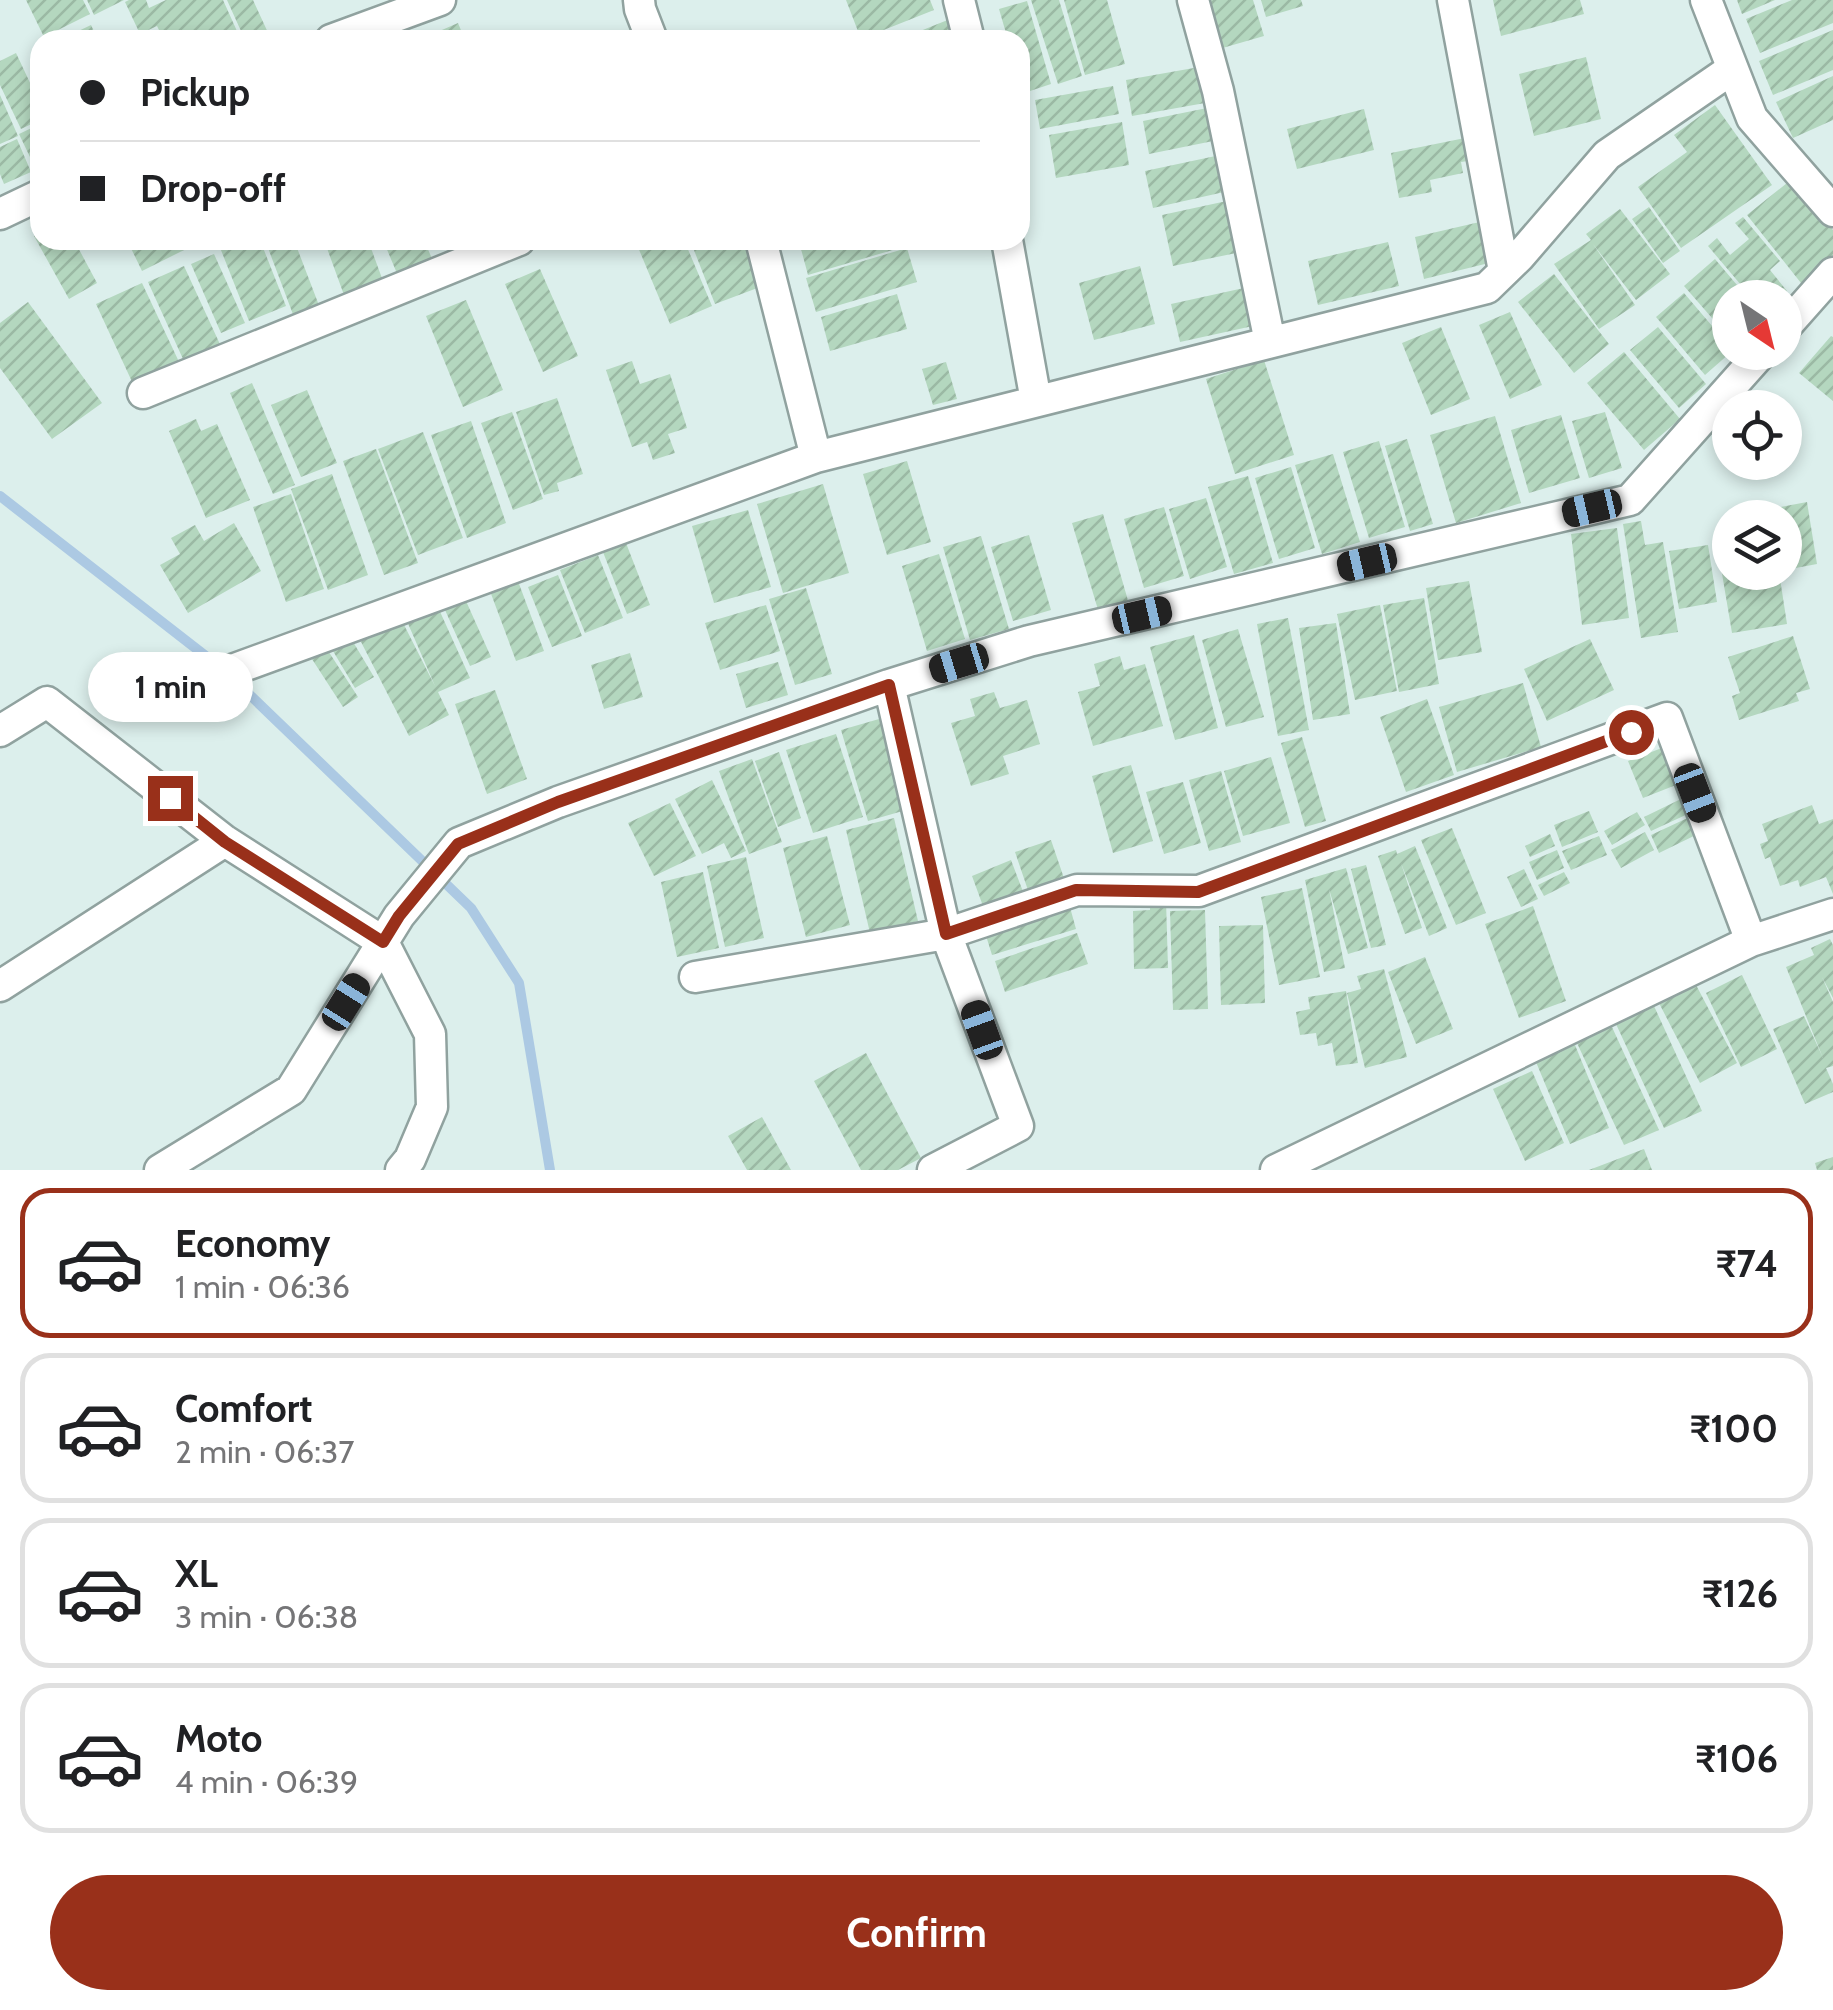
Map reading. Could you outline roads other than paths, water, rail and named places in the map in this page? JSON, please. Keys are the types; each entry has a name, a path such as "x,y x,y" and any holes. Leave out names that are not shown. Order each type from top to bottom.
{"street":[{"path":"358,30 440,0"},
{"path":"639,0 648,30"},
{"path":"959,0 966,30"},
{"path":"1193,0 1218,91 1270,342"},
{"path":"1453,0 1504,271"},
{"path":"1706,0 1752,118 1833,212"},
{"path":"191,685 816,457 1487,288 1519,258 1607,155 1732,69"},
{"path":"0,214 30,200"},
{"path":"143,393 494,250"},
{"path":"763,250 816,457"},
{"path":"1008,250 1036,401"},
{"path":"1802,307 1833,273"},
{"path":"160,1170 290,1090 391,929 458,844 558,802 889,685 1029,642 1630,500 1746,370"},
{"path":"889,685 946,934 1018,1126 933,1170"},
{"path":"0,731 47,702 225,842 391,929 430,1034 432,1107 410,1159 400,1170"},
{"path":"695,977 946,934 1076,890 1198,892 1667,718 1751,942"},
{"path":"0,986 225,842"},
{"path":"1276,1170 1751,942 1833,914"}],"waterway":[{"path":"0,496 225,671 471,908 519,983 550,1170"}]}
